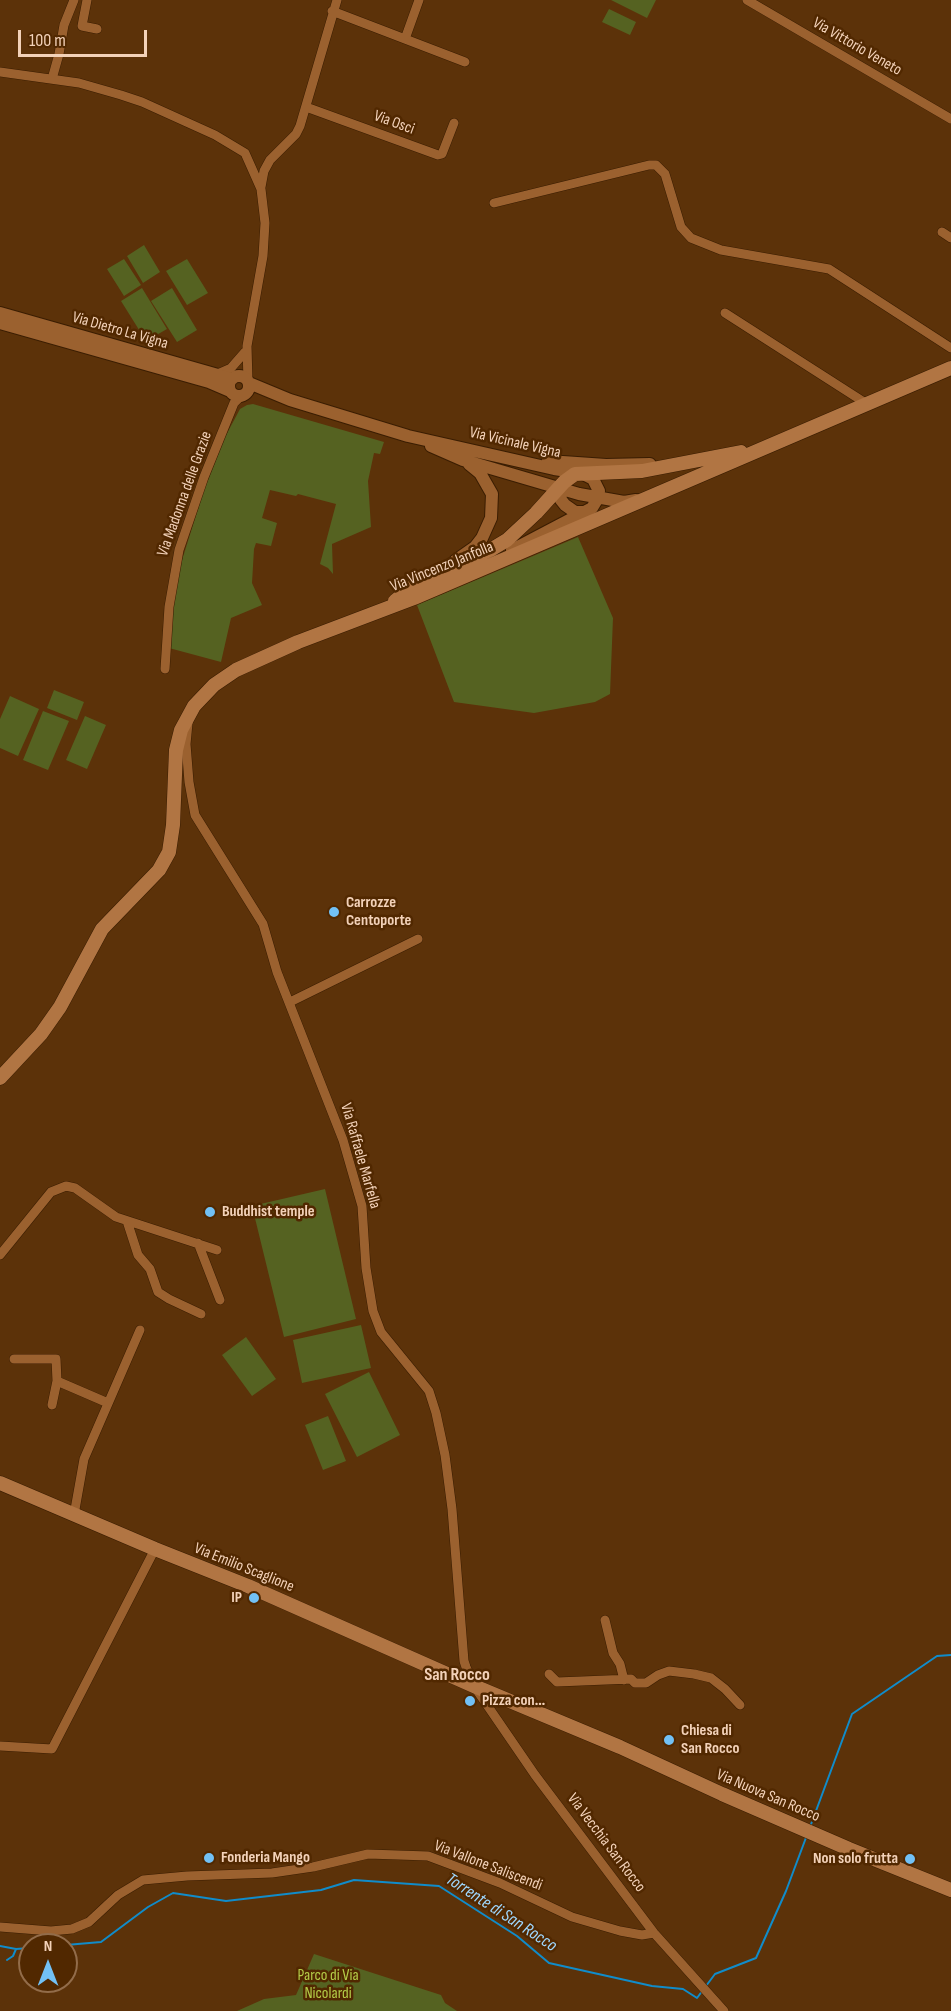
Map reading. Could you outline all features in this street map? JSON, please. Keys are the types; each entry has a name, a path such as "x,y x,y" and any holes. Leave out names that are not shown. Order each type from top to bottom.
{"main road":[{"name":"Via Vincenzo Janfolla","path":"389,606 480,570 951,368"},
{"name":"Via Vincenzo Janfolla","path":"389,606 411,588 507,540 536,513 568,477 581,473 642,471 762,449"},
{"path":"0,1078 41,1034 60,1006 102,929 159,870 169,852 173,825 176,750 188,714 214,685 236,670 298,642 389,606"},
{"name":"Via Emilio Scaglione","path":"0,1484 248,1586 474,1686"},
{"name":"Via Nuova San Rocco","path":"474,1686 620,1747 849,1849 951,1890"}],"street":[{"path":"52,79 64,25 74,0"},
{"path":"87,0 82,26 98,29"},
{"path":"261,189 264,171 270,160 296,134 337,0"},
{"path":"405,39 419,0"},
{"name":"Via Vittorio Veneto","path":"747,0 951,119"},
{"path":"332,11 465,62"},
{"path":"0,72 79,83 142,102 215,135 255,159 270,160"},
{"name":"Via Osci","path":"306,107 439,155 442,154 454,123"},
{"name":"Via Madonna delle Grazie","path":"165,669 169,607 178,550 238,389 264,239 265,213 261,189 245,153"},
{"path":"494,203 656,165 665,174 681,227 691,238 721,250 829,269 951,348"},
{"name":"Via Dietro La Vigna","path":"0,313 215,375 238,389"},
{"path":"725,313 867,404"},
{"name":"Via Dietro La Vigna","path":"0,323 238,389"},
{"path":"215,375 231,368 246,349"},
{"name":"Via Madonna delle Grazie","path":"238,389 246,349"},
{"name":"Via Vicinale Vigna","path":"238,389 290,400 408,436 581,473"},
{"name":"Via Vicinale Vigna","path":"408,436 464,460 598,498 624,502 646,499"},
{"path":"511,458 606,465 695,461"},
{"name":"Via Vicinale Vigna","path":"439,573 475,547 491,518 492,494 487,483 480,473 464,460"},
{"path":"559,487 561,500 565,506 574,512 587,512 596,504 597,485 593,479 581,473"},
{"path":"480,570 508,552 587,512 624,502"},
{"name":"Via Raffaele Marfella","path":"188,714 189,782 195,815 263,924 278,972 343,1140 362,1206 366,1268 373,1311 381,1332 429,1390 436,1413 445,1455 452,1509 464,1661 474,1686"},
{"path":"290,1002 418,939"},
{"path":"0,1255 36,1209 51,1192 59,1188 75,1188 116,1217 217,1250"},
{"path":"127,1221 138,1255 150,1269 158,1292 201,1314"},
{"path":"198,1243 220,1300"},
{"path":"74,1515 84,1459 140,1330"},
{"path":"14,1359 56,1359 57,1381 52,1405"},
{"path":"57,1381 108,1403"},
{"path":"0,1746 52,1749 155,1549"},
{"path":"605,1620 613,1653 620,1664 624,1680"},
{"path":"549,1674 557,1682 631,1679 635,1683 646,1683 669,1671 694,1674 711,1678 740,1705"},
{"name":"Via Vecchia San Rocco","path":"474,1686 535,1775 654,1933 724,2011"},
{"name":"Via Vallone Saliscendi","path":"0,1926 51,1931 72,1929 89,1922 118,1896 143,1880 272,1873 312,1867 368,1854 428,1856 500,1883 573,1917 620,1931 642,1935 654,1933"}],"green space":[{"path":"611,0 656,0 647,18"},
{"path":"609,9 636,22 630,35 602,22"},
{"path":"144,245 160,272 143,283 127,256"},
{"path":"124,259 141,285 124,296 107,269"},
{"path":"187,259 208,293 187,305 166,271"},
{"path":"142,288 167,329 146,341 121,301"},
{"path":"172,288 197,330 177,342 151,301"},
{"path":"253,404 384,442 380,454 374,453 368,481 371,527 332,544 333,574 320,564 336,504 298,494 296,496 270,490 262,518 277,523 271,546 256,543 254,549 252,583 262,605 231,618 221,662 169,648 177,576 204,490 225,437 240,409"},
{"path":"578,537 613,618 610,694 595,702 534,713 454,702 417,605"},
{"path":"54,690 84,702 77,720 47,708"},
{"path":"10,696 39,709 18,756 0,748 0,719"},
{"path":"43,711 69,721 48,770 23,760"},
{"path":"85,716 106,725 87,769 66,760"},
{"path":"325,1189 356,1319 284,1337 252,1206"},
{"path":"361,1325 371,1368 302,1383 293,1340"},
{"path":"246,1337 276,1379 252,1396 222,1355"},
{"path":"369,1372 400,1435 357,1457 325,1394"},
{"path":"328,1416 346,1461 323,1470 305,1425"},
{"name":"Parco di Via Nicolardi","path":"314,1954 441,1995 445,2003 457,2011 237,2011 264,1999 296,1995"}],"waterway":[{"name":"Torrente di San Rocco","path":"810,1827 852,1714 937,1656 951,1655"},
{"name":"Torrente di San Rocco","path":"706,1986 715,1974 756,1958 786,1891 807,1835"},
{"name":"Torrente di San Rocco","path":"78,1944 101,1942 148,1907 173,1893 226,1901 321,1890 354,1880 439,1886 517,1936 549,1963 652,1986 683,1989 697,1998 703,1990"},
{"name":"Torrente di San Rocco","path":"0,1946 18,1949"},
{"path":"7,1960 13,1956 16,1949"}],"place":[{"name":"Carrozze Centoporte","path":"334,912"},
{"name":"Buddhist temple","path":"210,1212"},
{"name":"IP","path":"254,1598"},
{"name":"Pizza con…","path":"470,1701"},
{"name":"Chiesa di San Rocco","path":"669,1740"},
{"name":"Fonderia Mango","path":"209,1858"},
{"name":"Non solo frutta","path":"910,1859"}],"district":[{"name":"San Rocco","path":"457,1675"}]}
